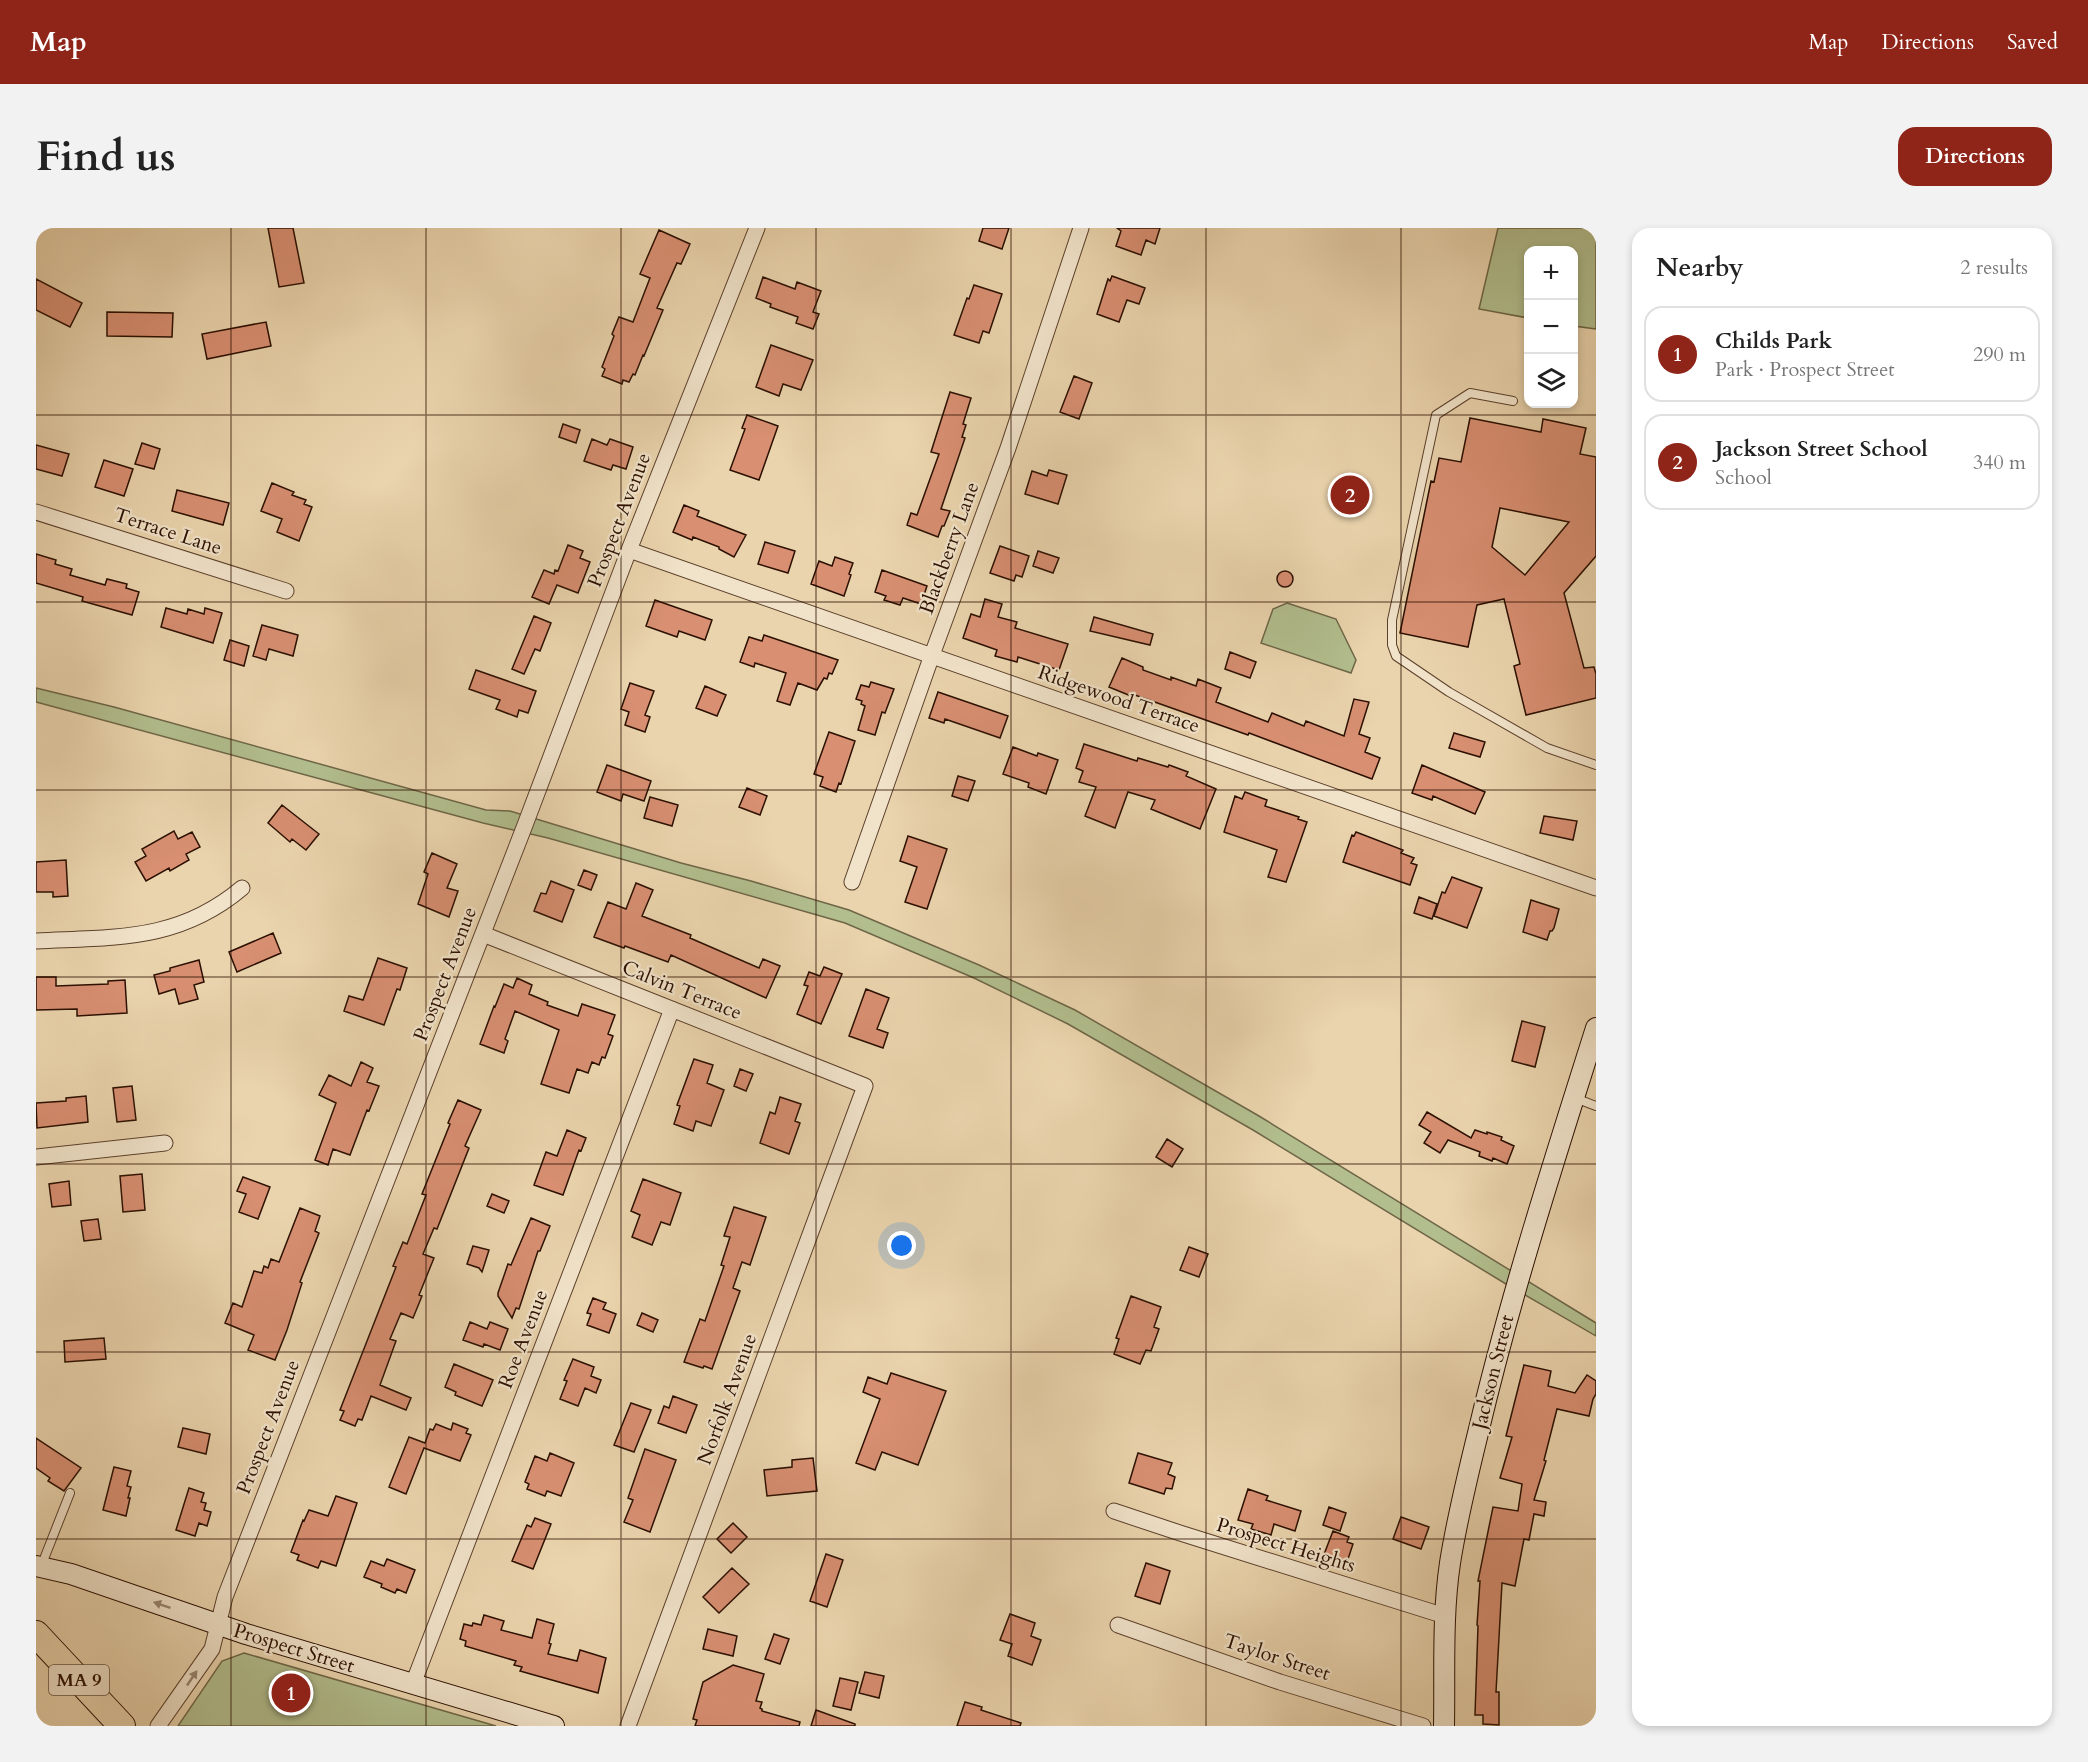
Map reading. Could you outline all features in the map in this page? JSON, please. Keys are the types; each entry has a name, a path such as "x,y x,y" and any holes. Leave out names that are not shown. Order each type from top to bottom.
{"highway":[{"name":"MA 9","path":"36,1634 122,1726"}],"street":[{"name":"Prospect Avenue","path":"158,1726 212,1649 225,1597 483,934 629,550 757,228"},
{"name":"Blackberry Lane","path":"852,882 1008,448 1081,228"},
{"name":"Terrace Lane","path":"36,512 286,591"},
{"name":"Ridgewood Terrace","path":"629,550 1596,888"},
{"path":"36,941 133,936 164,930 186,923 212,910 242,888"},
{"name":"Calvin Terrace","path":"483,934 866,1086"},
{"name":"Roe Avenue","path":"413,1684 672,1009"},
{"name":"Jackson Street","path":"1444,1726 1445,1617 1450,1564 1462,1501 1492,1371 1512,1299 1596,1028"},
{"name":"Norfolk Avenue","path":"628,1726 866,1086"},
{"path":"36,1157 165,1143"},
{"name":"Prospect Heights","path":"1114,1511 1445,1617"},
{"name":"Prospect Street","path":"39,1560 71,1574 218,1625 554,1726"},
{"name":"Taylor Street","path":"1118,1625 1280,1682 1423,1726"}],"lane":[{"path":"1513,401 1470,393 1436,414 1392,620 1392,645 1396,656 1449,692 1547,748 1596,765"},
{"path":"1574,1098 1596,1106"},
{"path":"39,1560 70,1493"}],"green space":[{"path":"1498,228 1596,228 1596,329 1578,327 1578,246 1524,246 1524,317 1479,309"},
{"path":"1287,603 1336,619 1356,660 1351,673 1261,643 1273,609"},
{"path":"36,688 114,707 486,810 510,811 681,863 849,910 979,965 1075,1010 1259,1116 1596,1323 1596,1336 1253,1130 1068,1024 974,978 845,923 548,838 483,823 36,702"},
{"path":"244,1653 496,1726 178,1726 222,1661"}],"building":[{"path":"268,228 293,228 304,283 279,287"},
{"path":"983,228 1009,228 1002,249 979,241"},
{"path":"1117,228 1160,228 1155,244 1146,240 1141,255 1116,246 1121,231"},
{"path":"659,230 690,244 681,264 677,263 657,308 663,310 635,375 633,374 629,382 623,380 622,384 602,376 605,369 602,367 619,317 633,322 650,278 640,274"},
{"path":"1112,276 1145,288 1139,304 1127,300 1119,322 1097,314 1108,279 1110,281"},
{"path":"763,277 795,289 797,282 821,291 813,312 819,314 813,329 796,323 798,317 770,307 771,304 756,298"},
{"path":"36,279 82,303 70,327 36,310"},
{"path":"974,285 1002,294 989,333 983,331 979,343 954,335"},
{"path":"107,312 173,313 172,337 107,336"},
{"path":"266,322 271,346 207,359 202,334"},
{"path":"771,345 813,360 801,390 783,384 779,396 756,387"},
{"path":"1074,376 1092,383 1079,419 1060,412"},
{"path":"950,392 971,398 963,424 966,425 962,437 965,438 941,509 950,511 938,537 907,525 911,513 917,515 939,454 931,452"},
{"path":"747,415 778,426 759,480 730,470 745,429 742,428"},
{"path":"1470,418 1541,432 1543,419 1586,428 1580,454 1596,457 1596,556 1564,593 1584,668 1594,667 1596,698 1526,715 1514,666 1520,664 1504,599 1477,605 1468,647 1400,633 1431,481 1434,482 1439,458 1461,462","holes":["1500,508 1569,522 1525,575 1492,547"]},
{"path":"563,424 580,430 576,443 559,437"},
{"path":"592,439 607,445 610,439 633,447 626,469 613,465 611,470 584,461"},
{"path":"142,443 160,449 154,469 135,464"},
{"path":"36,445 69,454 62,476 36,469"},
{"path":"104,460 133,469 124,496 95,487"},
{"path":"1049,470 1067,475 1058,504 1025,494 1032,471 1047,476"},
{"path":"272,483 294,492 292,495 306,500 304,504 312,507 299,541 277,532 282,519 261,511"},
{"path":"177,490 229,503 223,525 172,511"},
{"path":"684,505 699,511 697,516 746,535 734,557 719,547 673,532"},
{"path":"765,542 795,551 788,573 758,564"},
{"path":"568,545 583,551 580,558 590,562 578,593 557,585 549,604 532,597 544,570 554,574 555,570 558,571"},
{"path":"1000,546 1029,556 1022,577 1016,575 1014,581 990,573"},
{"path":"1038,551 1059,558 1053,573 1033,566"},
{"path":"36,554 56,560 55,564 72,569 70,575 105,585 107,579 127,584 126,588 139,592 132,615 82,601 83,597 36,583"},
{"path":"835,557 853,563 844,596 811,584 819,561 832,566"},
{"path":"882,570 927,586 921,604 903,598 900,605 884,600 886,596 875,592"},
{"path":"1282,571 1288,571 1293,579 1291,585 1282,587 1277,582 1277,576"},
{"path":"985,599 1002,604 998,617 1017,622 1015,628 1068,644 1059,670 1018,657 1017,662 995,656 997,650 963,638 971,614 980,617"},
{"path":"655,600 712,620 705,640 679,631 677,637 646,626"},
{"path":"166,608 187,614 188,609 204,614 205,608 222,613 213,643 161,627"},
{"path":"534,616 551,623 540,651 535,649 524,674 512,669"},
{"path":"1094,617 1153,634 1150,645 1090,631"},
{"path":"262,625 298,635 293,656 269,649 266,660 253,656"},
{"path":"764,635 838,660 832,674 829,673 827,679 824,678 817,690 798,683 790,705 777,701 786,673 755,663 754,667 740,662 749,637 762,641"},
{"path":"230,640 249,646 244,666 224,660"},
{"path":"1230,652 1256,662 1250,678 1225,669"},
{"path":"1122,658 1143,667 1143,670 1171,680 1171,677 1196,686 1198,679 1221,688 1216,702 1268,722 1272,713 1304,726 1306,721 1344,736 1354,699 1369,702 1359,734 1370,738 1365,752 1380,758 1372,779 1249,733 1248,735 1109,687"},
{"path":"476,670 536,691 528,713 519,710 517,717 496,709 500,700 469,689"},
{"path":"871,682 894,689 885,713 882,712 875,735 858,730 865,706 861,704 862,701 856,699 861,685 869,687"},
{"path":"630,683 654,691 645,715 650,717 645,732 625,725 629,712 621,709"},
{"path":"705,686 726,695 717,716 696,708"},
{"path":"938,692 1008,716 1000,738 945,719 944,723 929,718"},
{"path":"829,732 855,741 841,784 839,783 836,792 820,786 823,777 814,774"},
{"path":"1454,733 1485,742 1480,757 1449,748"},
{"path":"1084,744 1137,761 1138,758 1168,767 1169,765 1188,772 1186,776 1216,789 1200,829 1151,809 1155,800 1128,792 1115,828 1085,816 1096,787 1079,782 1083,771 1076,768"},
{"path":"1013,747 1037,756 1038,753 1058,760 1046,794 1028,787 1029,783 1003,774"},
{"path":"607,765 651,781 644,801 623,794 621,801 597,792"},
{"path":"1422,765 1485,792 1475,814 1433,796 1432,800 1412,793"},
{"path":"958,776 975,781 968,801 952,796"},
{"path":"747,788 767,796 760,815 739,807"},
{"path":"1245,792 1267,800 1265,806 1299,817 1298,819 1307,822 1286,882 1268,877 1277,850 1224,832 1235,796 1242,799"},
{"path":"650,797 678,805 672,826 644,818"},
{"path":"282,805 319,834 306,850 292,839 290,842 268,823"},
{"path":"1544,816 1577,821 1573,840 1540,833"},
{"path":"174,831 178,839 192,832 200,847 186,854 189,860 146,881 135,862 146,856 142,849"},
{"path":"1356,832 1403,850 1401,853 1414,858 1411,863 1417,865 1410,885 1343,862 1352,835 1354,836"},
{"path":"908,836 947,849 927,909 905,902 917,867 900,861"},
{"path":"432,853 457,864 447,888 458,891 449,917 418,904 428,874 424,872"},
{"path":"66,860 68,896 53,897 53,892 36,892 36,862"},
{"path":"584,870 597,875 591,890 578,885"},
{"path":"1452,877 1482,888 1467,928 1434,916 1442,892 1445,893"},
{"path":"551,881 574,890 562,922 534,911 541,893 546,894"},
{"path":"636,883 653,890 642,916 691,935 690,938 759,968 763,959 780,966 766,998 671,955 668,962 594,937 608,902 626,909"},
{"path":"1419,897 1437,904 1432,919 1414,913"},
{"path":"1531,900 1559,909 1554,928 1550,931 1547,940 1523,932"},
{"path":"273,933 281,953 237,972 229,952"},
{"path":"378,958 407,968 384,1025 344,1011 349,996 363,1000"},
{"path":"199,960 204,982 194,985 198,999 179,1004 175,989 159,994 154,975"},
{"path":"824,967 842,974 821,1024 797,1014 808,986 804,985 809,972 820,976"},
{"path":"36,977 56,977 56,986 108,984 108,981 125,980 127,1013 77,1016 77,1009 36,1010"},
{"path":"517,978 532,985 529,994 548,1002 547,1005 578,1016 582,1004 615,1015 608,1034 613,1036 605,1058 602,1057 599,1065 592,1062 588,1073 577,1069 569,1093 541,1084 559,1030 515,1011 505,1039 508,1041 504,1053 480,1044 504,984 513,988"},
{"path":"866,989 889,998 877,1029 888,1033 883,1048 849,1036"},
{"path":"1522,1021 1545,1027 1535,1067 1512,1061"},
{"path":"694,1059 713,1065 707,1083 724,1090 711,1126 696,1121 693,1131 674,1124 680,1106 677,1105"},
{"path":"361,1062 373,1068 367,1082 379,1086 350,1155 333,1149 328,1165 315,1160 336,1103 319,1095 329,1075 351,1086"},
{"path":"740,1069 753,1074 746,1091 734,1086"},
{"path":"132,1086 136,1120 117,1122 113,1088"},
{"path":"86,1096 88,1122 37,1128 36,1103 66,1101 66,1098"},
{"path":"780,1097 801,1104 795,1121 800,1123 789,1154 760,1143 770,1112 775,1114"},
{"path":"458,1100 481,1110 465,1146 469,1148 437,1229 434,1228 423,1254 434,1258 419,1295 422,1296 413,1318 401,1313 390,1339 396,1341 380,1385 411,1398 406,1410 371,1396 362,1420 358,1419 355,1426 340,1420 344,1411 340,1410 396,1267 393,1266 403,1242 407,1244 426,1195 422,1194"},
{"path":"1427,1112 1471,1138 1475,1130 1502,1137 1501,1140 1514,1146 1507,1164 1493,1158 1492,1161 1479,1156 1480,1152 1448,1140 1440,1153 1424,1143 1431,1132 1419,1125"},
{"path":"567,1130 586,1138 581,1151 579,1150 563,1195 534,1185 546,1152 557,1156"},
{"path":"1167,1139 1183,1149 1172,1167 1156,1157"},
{"path":"142,1174 145,1210 123,1212 120,1176"},
{"path":"243,1177 270,1187 258,1219 239,1212 246,1194 237,1191"},
{"path":"643,1179 681,1193 670,1225 661,1222 652,1245 632,1237 640,1215 631,1211"},
{"path":"69,1181 71,1205 52,1207 49,1184"},
{"path":"492,1194 509,1201 504,1213 487,1206"},
{"path":"734,1207 766,1217 750,1265 742,1262 733,1288 740,1291 712,1369 704,1366 703,1368 684,1362 700,1319 705,1321 724,1266 721,1265 730,1237 724,1236"},
{"path":"300,1208 320,1216 315,1231 319,1233 300,1282 302,1283 287,1330 275,1360 248,1350 254,1335 225,1323 233,1303 242,1307 254,1271 262,1273 264,1266 268,1268 271,1259 279,1262"},
{"path":"531,1218 550,1226 540,1251 538,1251 519,1309 516,1308 512,1318 498,1293 508,1264 511,1265"},
{"path":"98,1219 101,1239 84,1241 81,1221"},
{"path":"473,1246 489,1250 482,1272 479,1268 467,1264"},
{"path":"1189,1247 1208,1254 1199,1277 1180,1270"},
{"path":"1131,1296 1161,1307 1154,1327 1159,1329 1151,1351 1146,1350 1140,1364 1114,1354 1119,1339 1116,1338"},
{"path":"593,1298 606,1303 603,1309 616,1314 609,1333 587,1325 591,1314 587,1313"},
{"path":"642,1313 658,1320 653,1332 637,1325"},
{"path":"470,1322 487,1329 490,1322 508,1329 500,1350 463,1340"},
{"path":"104,1338 106,1359 65,1362 64,1341"},
{"path":"573,1359 594,1367 591,1376 601,1380 596,1393 585,1388 578,1406 560,1399 567,1381 564,1380"},
{"path":"454,1364 493,1380 482,1406 455,1395 456,1392 445,1387"},
{"path":"1524,1365 1551,1371 1548,1386 1575,1393 1587,1375 1596,1381 1596,1394 1589,1416 1557,1409 1544,1460 1546,1461 1534,1500 1546,1502 1544,1516 1534,1514 1529,1540 1524,1539 1515,1586 1502,1583 1496,1692 1499,1692 1499,1725 1483,1724 1483,1715 1475,1715 1480,1581 1478,1581 1493,1507 1518,1511 1522,1484 1500,1478 1512,1437 1506,1436"},
{"path":"891,1373 946,1391 918,1465 882,1452 875,1470 856,1463 880,1399 863,1392 868,1377 887,1384"},
{"path":"673,1396 697,1405 686,1433 658,1423 664,1406 669,1408"},
{"path":"631,1403 651,1410 634,1452 614,1445"},
{"path":"453,1423 468,1429 466,1433 471,1435 460,1461 424,1448 406,1494 389,1487 409,1437 425,1443 430,1429 433,1430 436,1424 451,1430"},
{"path":"183,1428 210,1434 206,1454 178,1447"},
{"path":"36,1438 81,1468 64,1491 48,1481 50,1478 36,1468"},
{"path":"645,1449 676,1460 650,1532 624,1522 633,1500 628,1498"},
{"path":"550,1453 574,1463 561,1496 547,1491 545,1496 527,1489 529,1484 525,1482 535,1456 547,1461"},
{"path":"1138,1453 1172,1463 1168,1474 1175,1477 1172,1489 1166,1488 1164,1494 1129,1483"},
{"path":"813,1458 817,1491 767,1496 764,1470 792,1467 792,1460"},
{"path":"114,1467 131,1471 127,1486 131,1487 126,1516 103,1510"},
{"path":"189,1488 204,1493 201,1502 206,1503 204,1510 211,1512 207,1526 199,1523 195,1536 176,1530"},
{"path":"1248,1489 1268,1496 1266,1500 1301,1511 1295,1531 1274,1524 1271,1535 1251,1529 1253,1524 1238,1520"},
{"path":"336,1496 357,1503 336,1566 321,1561 318,1568 297,1560 299,1555 291,1552 309,1510 328,1516"},
{"path":"1329,1507 1346,1513 1340,1531 1323,1525"},
{"path":"1401,1517 1429,1527 1421,1549 1393,1539"},
{"path":"535,1518 551,1524 533,1569 512,1561 527,1525 531,1527"},
{"path":"733,1523 747,1537 731,1553 717,1539"},
{"path":"1333,1531 1349,1537 1347,1542 1353,1544 1346,1565 1323,1557"},
{"path":"826,1554 843,1560 827,1607 810,1601"},
{"path":"387,1559 415,1570 406,1593 397,1589 395,1593 381,1587 382,1584 364,1577 371,1561 384,1566"},
{"path":"1146,1563 1170,1571 1160,1604 1135,1596"},
{"path":"732,1568 749,1584 719,1613 703,1597"},
{"path":"1010,1614 1035,1623 1031,1636 1041,1640 1032,1665 1008,1656 1012,1644 1000,1640"},
{"path":"484,1615 504,1621 501,1630 532,1638 537,1619 554,1624 548,1654 577,1661 580,1650 606,1658 598,1693 520,1671 522,1667 514,1665 516,1661 465,1646 466,1641 460,1639 464,1624 481,1625"},
{"path":"708,1629 737,1636 733,1656 703,1649"},
{"path":"774,1634 789,1639 780,1664 765,1659"},
{"path":"733,1665 764,1674 756,1701 762,1702 760,1708 762,1711 800,1722 799,1726 695,1726 697,1720 693,1719 703,1682"},
{"path":"865,1672 884,1676 879,1698 859,1693"},
{"path":"840,1678 858,1682 851,1710 833,1706"},
{"path":"965,1702 982,1707 981,1710 1021,1723 1020,1726 957,1726"},
{"path":"816,1710 855,1724 855,1726 811,1726"}],"place":[{"name":"Jackson Street School","path":"1350,495"},
{"name":"Childs Park","path":"291,1693"}]}
